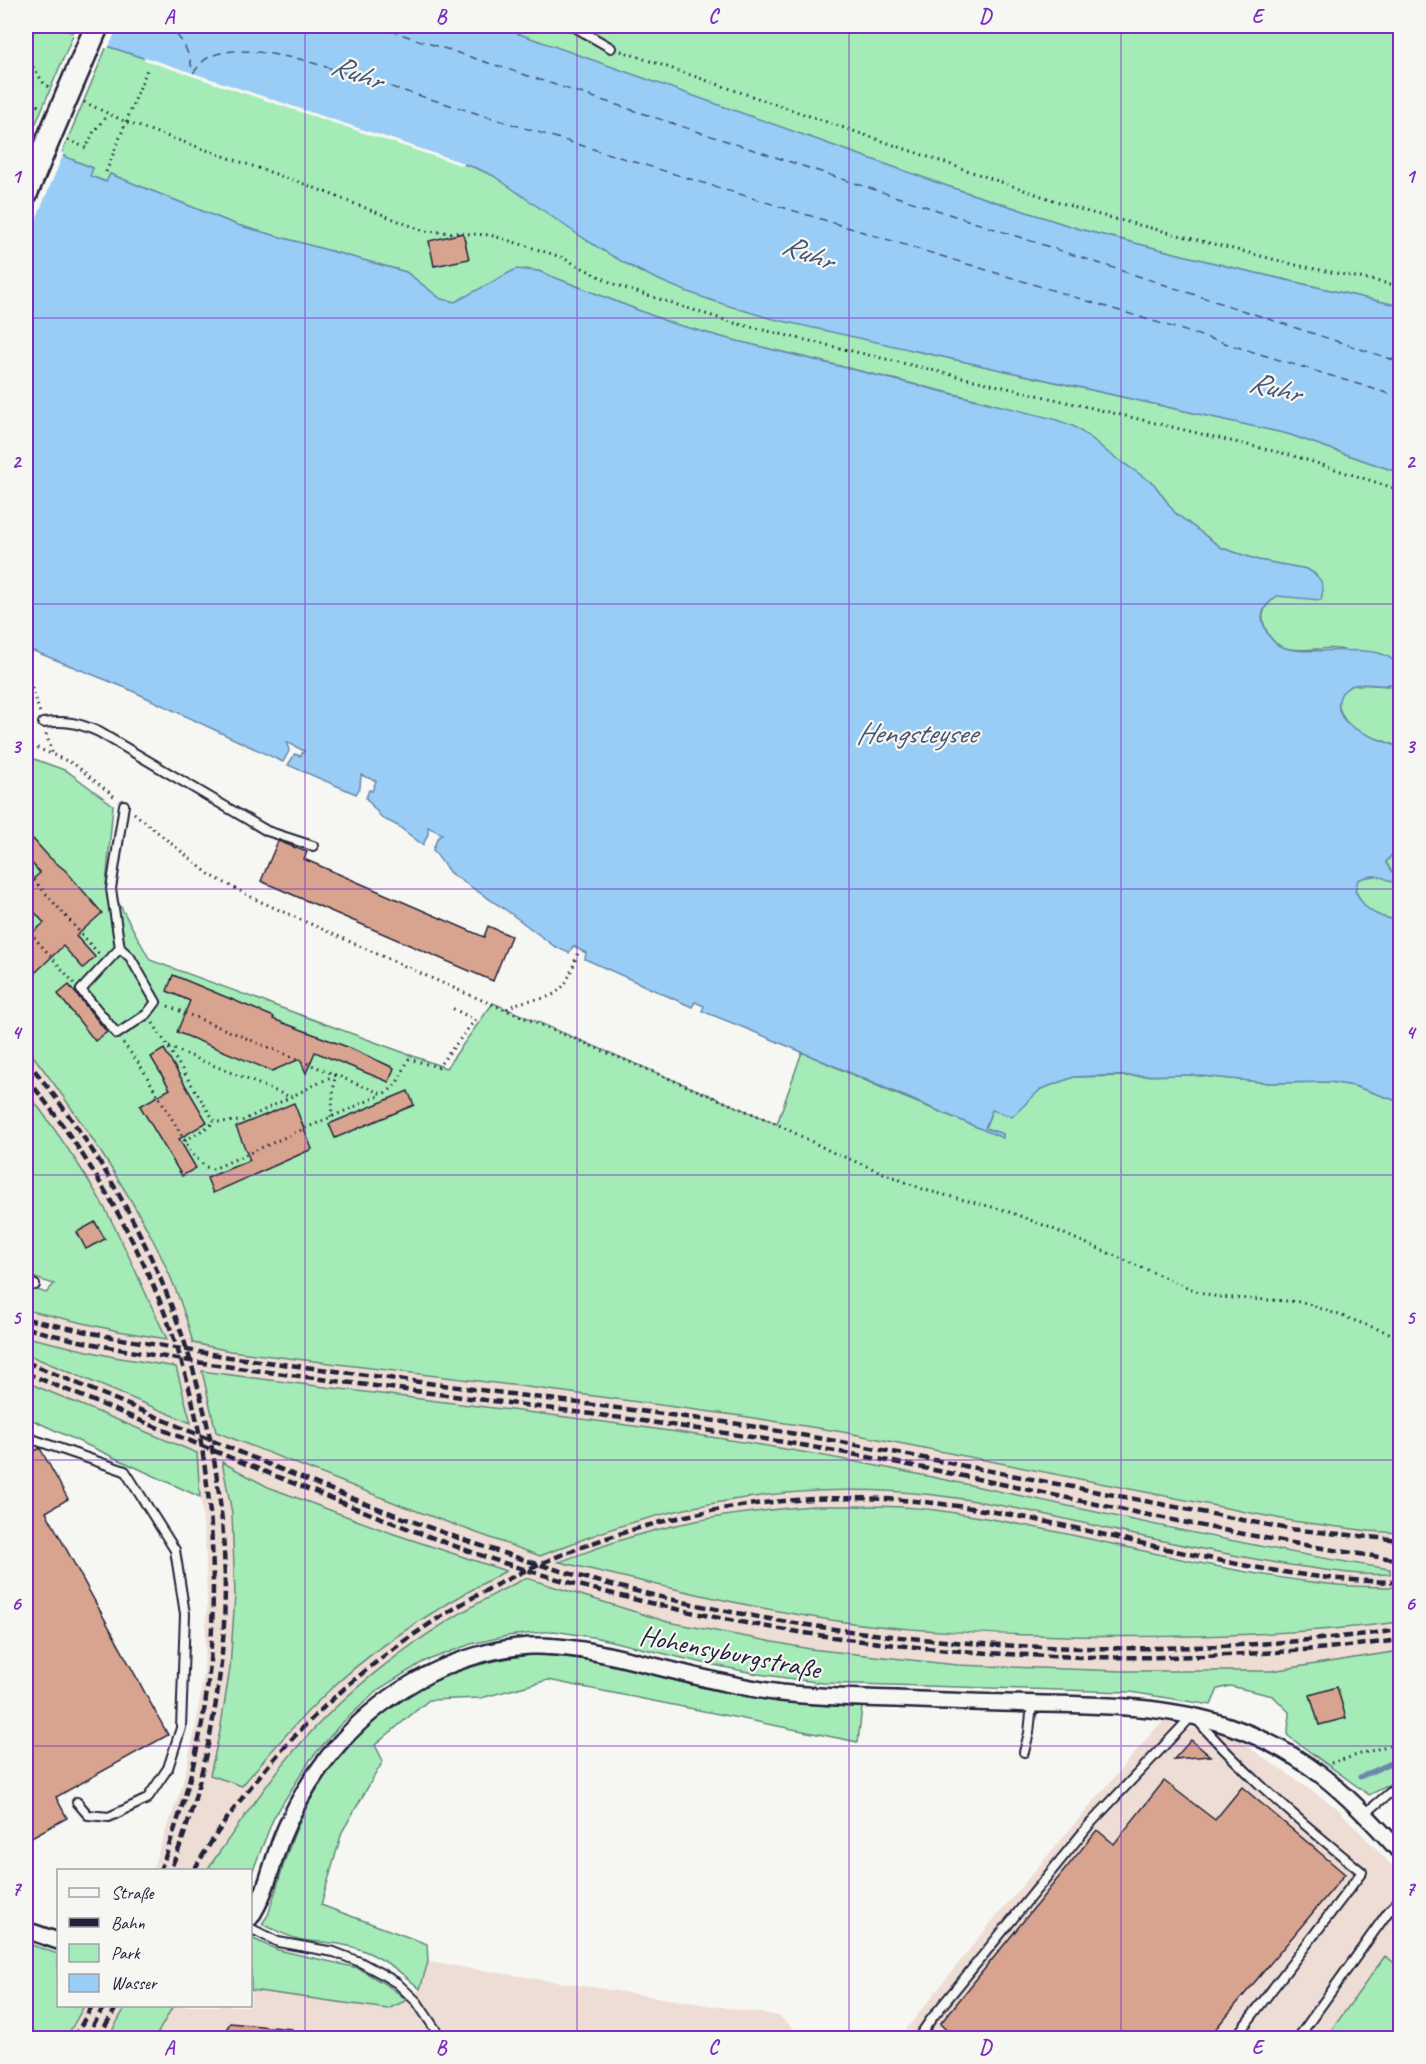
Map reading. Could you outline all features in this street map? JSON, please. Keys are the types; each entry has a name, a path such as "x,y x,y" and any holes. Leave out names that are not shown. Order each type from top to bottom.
{"main road":[{"path":"26,193 97,26"}],"street":[{"name":"Hohensyburgstraße","path":"252,1915 259,1904 292,1813 327,1758 362,1720 395,1694 430,1674 468,1659 529,1646 588,1650 750,1688 779,1692 834,1697 1129,1707 1192,1715 1264,1740 1295,1756 1324,1776 1366,1813 1401,1852"},
{"path":"26,1930 57,1941"}],"lane":[{"path":"573,26 611,48"},
{"path":"43,723 62,721 80,724 99,732 267,831 313,846"},
{"path":"120,948 81,990 117,1034 147,1014 156,1002 130,957 120,948 111,889 124,805"},
{"path":"26,1281 35,1285"},
{"path":"26,1437 125,1472 175,1550 184,1614 181,1728 168,1768 147,1799 109,1816 88,1815 76,1802"},
{"path":"1024,1752 1029,1733 1032,1704"},
{"path":"918,2038 1089,1825 1192,1715 1230,1756 1307,1827 1362,1872 1235,2038"},
{"path":"1366,1813 1401,1784"},
{"path":"1298,2038 1388,1912 1401,1899"},
{"path":"252,1929 278,1942 334,1952 382,1974 397,1983 417,2002 441,2038"}],"path":[{"path":"611,48 1088,212 1296,265 1401,286"},
{"path":"26,57 45,85 57,90"},
{"path":"106,172 148,67"},
{"path":"69,141 86,148 94,131 108,115 307,185 424,231 490,236 530,247 561,257 618,286 734,323 1294,456 1401,490"},
{"path":"26,686 32,688 53,755"},
{"path":"26,743 74,764 210,875 233,888 458,990 777,1124 832,1152 925,1190 1004,1210 1046,1226 1196,1291 1218,1297 1304,1302 1401,1337"},
{"path":"26,871 106,962"},
{"path":"26,928 81,990"},
{"path":"506,1009 517,1002 548,998 559,993 579,950"},
{"path":"156,1002 382,1094"},
{"path":"117,1034 140,1065 185,1141 200,1162 213,1169 390,1092 396,1086 409,1059 438,1067 475,1020 452,1008"},
{"path":"147,1014 215,1122"},
{"path":"167,1046 290,1097"},
{"path":"185,1141 215,1122 242,1121 335,1075"},
{"path":"332,1117 335,1075"},
{"path":"1324,1776 1330,1763 1401,1742"}],"shaded area":[{"path":"26,1047 49,1075 125,1189 166,1264 187,1318 193,1343 230,1351 520,1386 843,1432 1292,1521 1400,1533 1400,1587 1327,1584 1119,1546 993,1519 933,1510 866,1506 813,1506 730,1514 639,1534 561,1563 758,1607 853,1623 975,1634 1162,1638 1317,1631 1400,1622 1400,1651 1271,1671 1123,1671 957,1665 810,1649 668,1622 525,1578 451,1619 397,1654 342,1701 285,1762 208,1869 152,1869 181,1789 196,1726 204,1670 207,1605 206,1558 197,1453 26,1382 26,1354 191,1422 176,1367 114,1357 26,1337 26,1310 118,1331 167,1338 103,1205 67,1145 26,1090","holes":["202,1371 735,1441 837,1458 1286,1550 1390,1569 1274,1563 996,1505 936,1495 866,1491 812,1492 728,1500 634,1522 540,1556 403,1506 217,1432","222,1463 268,1487 394,1534 505,1571 455,1599 391,1641 334,1685 278,1744 243,1786 210,1775 230,1668 235,1595 232,1513"]},
{"path":"1164,1721 1235,1738 1337,1808 1400,1874 1400,2038 899,2038 990,1924"},
{"path":"428,1962 779,2016 804,2038 155,2038 172,2007 252,2007 252,1990 389,2009 407,2000 420,1989"},
{"path":"83,2007 125,2007 108,2038 66,2038"}],"green space":[{"path":"26,26 56,26 74,33 28,142 26,141"},
{"path":"497,26 1400,26 1400,306 1079,229 947,186"},
{"path":"107,46 476,168 494,176 600,248 640,272 916,351 1288,434 1400,473 1400,748 1356,730 1342,715 1339,701 1344,690 1360,684 1389,686 1357,657 1347,651 1336,649 1289,649 1271,639 1265,627 1263,613 1276,596 1321,599 1315,574 1307,569 1258,560 1222,548 1175,513 1154,484 1092,439 987,402 671,323 538,271 525,269 455,302 441,299 406,272 237,225 110,174 107,182 90,176 93,168 61,155"},
{"path":"26,756 67,771 113,805 106,886 111,889 150,960 446,1068 493,1003 777,1124 802,1052 891,1092 1002,1137 1003,1134 985,1128 992,1110 1029,1099 1041,1089 1074,1077 1192,1075 1270,1083 1330,1082 1354,1086 1400,1102 1400,1533 1292,1521 843,1432 520,1386 230,1351 193,1343 176,1290 153,1239 87,1131 26,1047"},
{"path":"1400,852 1400,878 1391,871 1386,862 1393,853"},
{"path":"1378,876 1389,879 1400,888 1400,919 1387,918 1374,913 1365,906 1355,891 1357,880"},
{"path":"26,1090 76,1160 103,1205 167,1339 118,1331 26,1310 26,1286 46,1293 54,1284 26,1275"},
{"path":"26,1337 114,1357 176,1367 191,1423 26,1354"},
{"path":"202,1371 603,1422 818,1455 1226,1539 1390,1569 1390,1574 1347,1573 1261,1560 959,1498 858,1490 782,1494 707,1504 622,1526 540,1556 403,1506 216,1432"},
{"path":"26,1382 197,1453 200,1497 26,1417"},
{"path":"222,1462 268,1487 394,1534 506,1571 395,1637 354,1668 298,1721 242,1786 210,1775 230,1668 235,1595 232,1513"},
{"path":"813,1506 935,1510 1033,1527 1229,1569 1346,1586 1400,1587 1400,1622 1275,1633 1149,1637 932,1631 815,1618 705,1596 559,1562 618,1541 681,1524 746,1513"},
{"path":"526,1578 668,1622 810,1649 957,1665 1123,1671 1271,1671 1400,1651 1400,1780 1369,1795 1288,1736 1289,1712 1273,1696 1230,1686 1218,1689 1211,1705 1130,1692 823,1683 758,1674 598,1638 554,1631 507,1636 471,1644 423,1662 379,1689 340,1725 310,1760 274,1817 252,1872 252,1869 208,1869 284,1763 336,1707 395,1657 426,1635"},
{"path":"529,1655 603,1663 722,1692 757,1698 862,1707 858,1742 548,1680 481,1698 429,1700 375,1745 383,1761 342,1832 321,1905 427,1944 428,1962 420,1989 393,1967 362,1950 340,1944 297,1939 262,1924 268,1915 302,1816 321,1782 367,1727 394,1705 424,1687 457,1672"},
{"path":"252,1938 278,1950 358,1968 407,2000 388,2009 252,1990"},
{"path":"26,1943 57,1954 57,2007 83,2007 66,2038 26,2038"},
{"path":"1385,1956 1400,1967 1400,2038 1339,2038 1330,2032"},
{"path":"125,2007 172,2007 155,2038 108,2038"}],"water":[{"name":"Ruhr","path":"56,26 497,26 947,186 1079,229 1400,306 1400,473 1288,434 769,318 720,303 687,292 621,261 494,176 476,168 107,46"},
{"name":"Hengsteysee","path":"26,141 93,168 90,176 106,182 110,174 237,225 406,272 441,299 455,302 516,269 538,271 671,323 1054,419 1073,426 1154,484 1175,513 1222,548 1258,560 1307,569 1315,574 1321,581 1323,590 1321,600 1277,596 1265,608 1262,619 1273,641 1289,649 1304,651 1374,652 1387,656 1398,668 1396,682 1391,684 1351,686 1340,696 1339,710 1343,719 1360,732 1400,748 1400,852 1393,853 1386,862 1391,871 1400,878 1400,888 1385,879 1370,876 1358,880 1355,891 1365,906 1374,913 1387,918 1400,919 1400,1102 1354,1086 1330,1082 1270,1083 1192,1075 1074,1077 1041,1089 1012,1117 992,1110 985,1128 1003,1134 1003,1138 702,1011 704,1006 695,1002 692,1007 585,959 586,953 573,946 569,953 554,946 506,910 450,873 433,850 437,839 442,834 428,827 428,834 423,845 398,826 382,818 366,798 376,781 361,775 360,787 356,794 288,765 295,754 300,756 304,751 287,742 289,751 283,762 126,688 26,648"}],"pier":[{"path":"76,26 118,26 108,49 72,35"},
{"path":"145,57 464,163 463,166 144,60"},
{"path":"27,139 64,153 26,243 26,143"}],"building":[{"path":"463,233 469,259 434,266 429,241"},
{"path":"33,839 66,871 102,913 76,936 95,957 83,968 63,946 36,972 26,960 26,938 44,923 26,902 26,885 40,873 26,856 26,846"},
{"path":"278,841 307,852 304,859 484,937 488,926 511,936 493,981 261,881"},
{"path":"173,975 394,1068 389,1082 315,1052 306,1073 300,1059 272,1071 177,1032 190,1001 167,991"},
{"path":"69,985 107,1032 95,1041 58,994"},
{"path":"164,1049 207,1122 179,1139 196,1168 182,1176 140,1106 170,1089 151,1057"},
{"path":"408,1091 414,1105 335,1138 329,1124"},
{"path":"294,1103 312,1149 213,1193 207,1178 250,1160 236,1127"},
{"path":"95,1222 105,1239 86,1249 77,1232"},
{"path":"40,1448 68,1499 46,1512 168,1735 56,1797 67,1818 26,1840 26,1456"},
{"path":"1337,1687 1346,1718 1319,1725 1310,1695"},
{"path":"1191,1740 1210,1756 1174,1759"},
{"path":"1164,1781 1215,1820 1242,1787 1345,1874 1208,2038 955,2038 940,2024 1097,1830 1114,1844"},
{"path":"230,2023 292,2029 292,2038 221,2038"}],"waterway":[{"path":"1360,1777 1400,1759"}],"ferry route":[{"path":"166,26 185,46 193,73 206,59 227,52 252,52 300,59 1400,397"},
{"path":"376,26 1400,362"}],"railway":[{"path":"26,1060 83,1136 131,1216 169,1301 198,1388 217,1479 225,1571 221,1664 202,1772 186,1829 170,1869"},
{"path":"26,1077 87,1162 115,1208 139,1255 161,1303 179,1353 193,1404 203,1455 212,1550 213,1598 209,1668 204,1712 190,1776 160,1869"},
{"path":"26,1319 116,1338 229,1357 739,1424 1289,1529 1400,1540"},
{"path":"26,1328 102,1346 180,1359 633,1420 816,1448 900,1463 1233,1532 1400,1560"},
{"path":"26,1362 263,1462 442,1532 503,1553 612,1585 722,1610 834,1629 947,1641 1061,1648 1174,1648 1288,1642 1400,1630"},
{"path":"26,1373 330,1498 460,1548 613,1594 724,1619 835,1637 948,1650 1060,1656 1174,1657 1287,1651 1400,1640"},
{"path":"195,1869 257,1780 331,1700 416,1633 510,1578 610,1537 715,1510 824,1499 934,1503 1051,1523 1282,1572 1341,1579 1400,1582"},
{"path":"74,2038 91,2007"},
{"path":"86,2038 103,2007"},
{"path":"98,2038 116,2007"}]}
